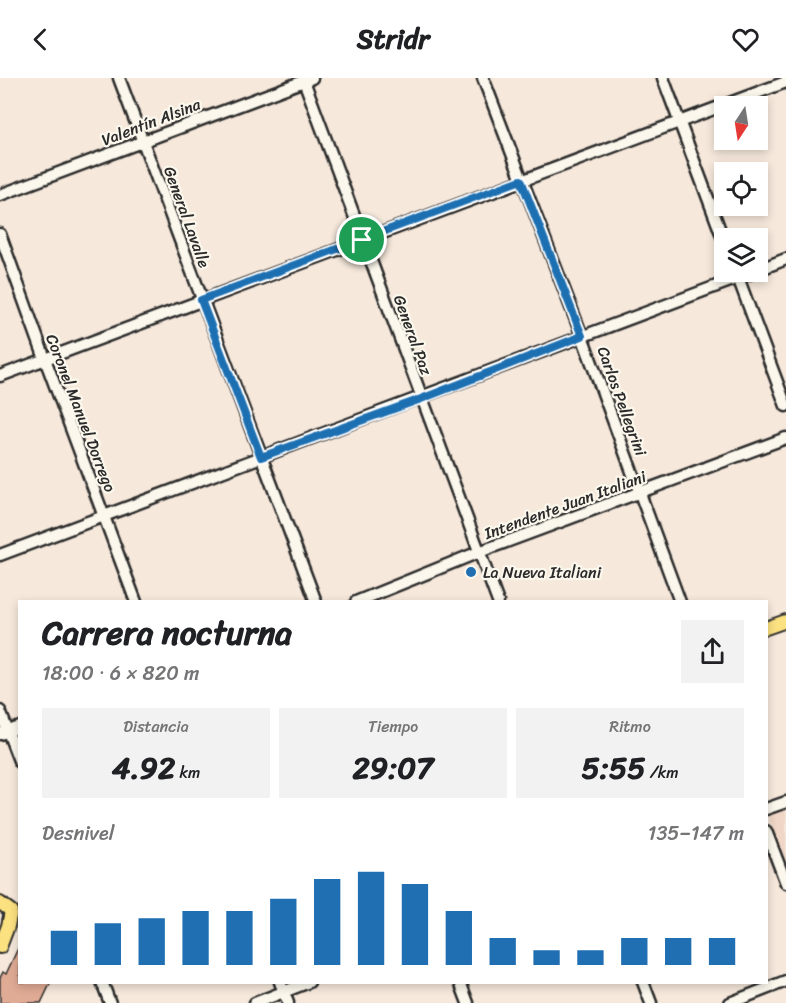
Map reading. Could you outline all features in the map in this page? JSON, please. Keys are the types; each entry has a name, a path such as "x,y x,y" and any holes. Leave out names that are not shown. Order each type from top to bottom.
{"main road":[{"path":"768,627 786,621"},
{"path":"0,903 15,910 0,947"}],"street":[{"name":"General Lavalle","path":"119,78 315,600"},
{"name":"Carlos Pellegrini","path":"483,78 582,336 679,600"},
{"path":"663,78 719,228"},
{"name":"Valentín Alsina","path":"0,195 306,79"},
{"name":"General Paz","path":"306,79 362,240 497,600"},
{"path":"0,376 786,82"},
{"name":"Coronel Manuel Dorrego","path":"0,234 135,600"},
{"path":"768,267 786,260"},
{"path":"0,555 421,399 719,282"},
{"path":"740,282 786,406"},
{"name":"Intendente Juan Italiani","path":"361,600 479,552 786,438"},
{"path":"0,711 4,733 18,759"},
{"path":"768,808 786,802"},
{"path":"768,836 786,883"},
{"path":"730,1003 786,981"},
{"path":"103,984 110,1003"},
{"path":"255,1003 304,984"},
{"path":"461,984 468,1003"},
{"path":"644,984 651,1003"}],"shaded area":[{"path":"786,807 786,864 768,817 768,814"}],"building":[{"path":"18,948 18,984 50,984 41,1003 0,1003 0,978 3,972 6,974"}],"place":[{"name":"La Nueva Italiani","path":"471,572"}],"route":[{"path":"521,180 582,336 421,399 261,457 201,300 362,240 521,180"}]}
